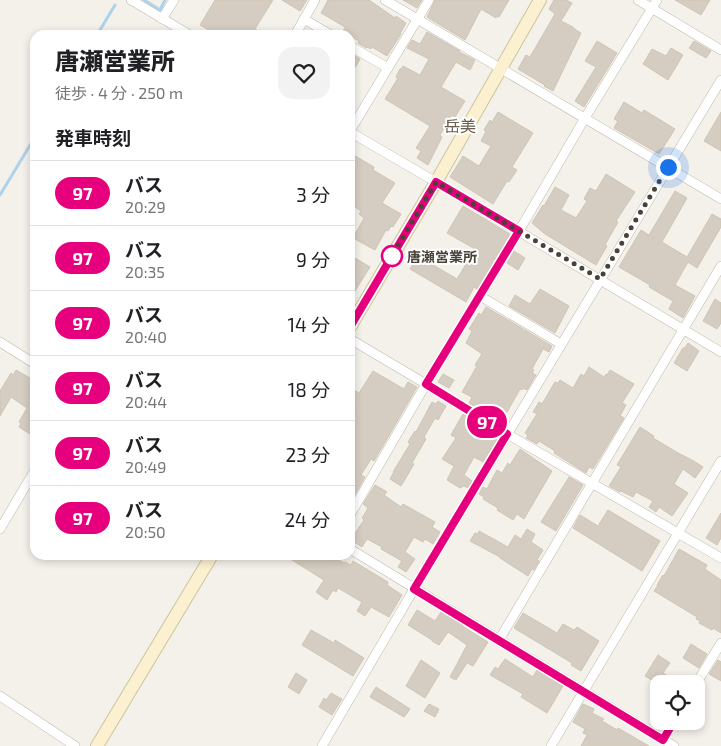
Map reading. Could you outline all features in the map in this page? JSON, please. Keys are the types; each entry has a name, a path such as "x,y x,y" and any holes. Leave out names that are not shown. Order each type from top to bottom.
{"street":[{"path":"131,0 181,30"},
{"path":"162,19 174,0"},
{"path":"298,30 315,0"},
{"path":"386,0 721,199"},
{"path":"355,123 429,0"},
{"path":"355,319 540,0"},
{"path":"638,0 721,50"},
{"path":"355,506 426,384 657,0"},
{"path":"304,19 323,30"},
{"path":"355,49 388,68"},
{"path":"322,746 414,589 721,80"},
{"path":"355,134 721,352"},
{"path":"499,640 721,266"},
{"path":"480,296 561,344"},
{"path":"0,342 30,361"},
{"path":"355,342 507,434 721,558"},
{"path":"551,746 721,460"},
{"path":"0,529 30,478"},
{"path":"355,553 674,746"},
{"path":"97,746 209,560"},
{"path":"701,675 721,643"},
{"path":"0,696 76,746"},
{"path":"663,740 669,730"}],"building":[{"path":"215,0 273,0 255,29 257,30 208,30 200,25"},
{"path":"282,0 307,0 300,11"},
{"path":"328,0 369,0 395,18 396,16 406,23 387,56 372,47 371,49 366,48 358,43 359,41 355,39 355,30 344,30 345,27 321,13"},
{"path":"403,0 422,0 417,8"},
{"path":"435,0 509,0 499,17 497,16 496,18 481,9 465,40 427,17"},
{"path":"554,0 566,0 572,3 561,21 581,33 553,91 518,69 526,55 530,57 555,14 549,9"},
{"path":"675,0 710,0 701,15"},
{"path":"427,32 475,60 470,70 456,62 441,87 465,101 455,117 452,115 440,135 442,137 428,165 417,158 421,151 416,148 430,126 385,99 403,66 420,75 429,59 407,48 412,40 420,44"},
{"path":"597,41 617,53 584,107 575,101 596,67 585,61"},
{"path":"694,41 711,51 706,58 689,48"},
{"path":"671,48 683,55 668,80 643,64 652,49 666,56"},
{"path":"355,56 360,59 355,68"},
{"path":"624,102 642,113 644,110 675,129 659,154 614,128 618,121 614,119"},
{"path":"498,112 533,133 512,167 517,170 509,182 507,181 493,204 450,177 463,156 479,166 491,146 481,141 486,131 484,130"},
{"path":"721,112 721,151 704,141"},
{"path":"355,156 374,167 373,170 395,183 382,203 401,214 393,227 391,226 388,231 386,230 375,250 355,239 355,234 364,218 359,214 361,211 355,207"},
{"path":"606,174 635,192 616,221 618,222 596,265 545,234 532,223 555,187 569,195 561,210 576,218 587,201 584,199 590,188 596,191"},
{"path":"675,191 687,198 662,242 687,257 712,214 721,219 721,227 697,268 688,262 675,285 695,296 683,318 669,309 673,301 619,267 641,230 649,235"},
{"path":"463,206 510,234 477,289 474,287 466,302 410,269 418,256 457,279 475,249 447,233"},
{"path":"514,251 525,258 518,270 507,263"},
{"path":"355,258 370,267 355,291"},
{"path":"540,289 569,306 555,333 509,306 515,295 530,304"},
{"path":"715,299 721,303 721,323 717,329 703,321"},
{"path":"486,307 552,346 549,352 543,349 532,369 534,370 532,373 536,375 527,390 520,389 501,423 469,403 472,397 462,392 482,354 466,343 472,331 469,329 479,313 481,315"},
{"path":"688,343 699,351 687,371 674,363"},
{"path":"589,367 604,377 610,370 634,384 622,403 626,405 620,416 624,418 593,469 589,467 586,473 539,441 537,444 526,438 528,435 525,433 537,414 533,412 539,402 542,404 555,382 558,383 560,380 573,388 581,374 584,376"},
{"path":"16,370 30,378 30,434 19,427 21,423 19,422 27,408 11,397 0,416 0,391 11,373 13,375"},
{"path":"373,371 404,389 408,382 417,387 374,461 371,459 361,475 365,477 355,494 355,391 359,393"},
{"path":"443,374 454,380 449,388 438,382"},
{"path":"438,401 446,406 438,420 435,418 424,437 426,439 401,486 390,479 393,472 432,402 436,404"},
{"path":"463,414 499,436 483,462 474,457 464,475 472,481 468,488 464,486 460,488 447,480 454,466 442,459 456,438 451,435"},
{"path":"640,427 654,436 653,438 703,467 695,478 683,469 674,484 688,493 672,516 659,507 656,512 649,507 653,501 636,492 633,497 609,486 621,467 617,465"},
{"path":"520,449 552,471 524,519 517,514 513,520 497,510 498,508 483,499 484,497 479,494 483,487 487,489 497,470 502,473 508,463 510,465"},
{"path":"569,477 583,485 556,531 541,522"},
{"path":"375,485 387,492 384,495 401,507 403,504 435,522 432,527 440,532 433,544 425,539 423,542 414,537 405,552 415,559 406,572 398,567 402,561 381,549 382,547 367,539 362,547 355,542 355,534 364,520 362,518 368,508 363,504"},
{"path":"608,510 660,541 642,571 573,528 580,515 598,526"},
{"path":"721,513 721,538 717,545 706,538"},
{"path":"527,529 535,534 531,542 543,550 534,570 532,569 528,576 500,557 470,541 475,533 478,534 479,531 508,547 515,535 521,539"},
{"path":"679,549 707,565 705,569 721,580 721,633 699,623 700,621 696,619 697,617 654,591"},
{"path":"292,560 339,560 351,565 353,561 388,582 387,585 402,595 389,617 371,607 365,616 357,611 362,602 338,588 336,592 333,590 327,600 316,592 324,580"},
{"path":"417,610 435,621 441,612 488,642 473,666 467,663 456,680 450,677 467,645 448,632 439,645 408,625"},
{"path":"523,613 557,633 563,624 574,630 577,627 599,641 581,671 571,665 572,663 514,628"},
{"path":"311,630 334,643 335,640 364,658 353,676 302,645"},
{"path":"691,644 707,654 699,668 683,658"},
{"path":"658,655 670,663 663,673 666,675 650,675 650,679 645,676"},
{"path":"505,659 533,677 537,670 563,686 547,713 521,697 523,694 490,675 495,667 498,669"},
{"path":"421,660 440,673 425,698 406,686"},
{"path":"718,660 721,662 721,681 709,674"},
{"path":"296,673 307,680 299,694 288,687"},
{"path":"376,687 410,709 404,717 370,697"},
{"path":"331,693 342,699 332,715 319,707 324,698 326,700"},
{"path":"429,704 439,709 435,717 424,711"},
{"path":"583,704 594,709 592,713 604,719 602,721 649,746 581,746 587,735 583,733 585,729 573,722"}],"waterway":[{"path":"144,0 160,10 165,0"},
{"path":"100,30 115,5"},
{"path":"0,195 30,145"}],"bus line":[{"name":"97","path":"355,319 436,182 519,231 426,384 507,434 414,589 663,740 669,730"}],"place":[{"name":"唐瀬営業所","path":"392,256"}],"district":[{"name":"岳美","path":"460,125"}],"route":[{"path":"392,256 388,262 436,182 600,279 668,167"}]}
